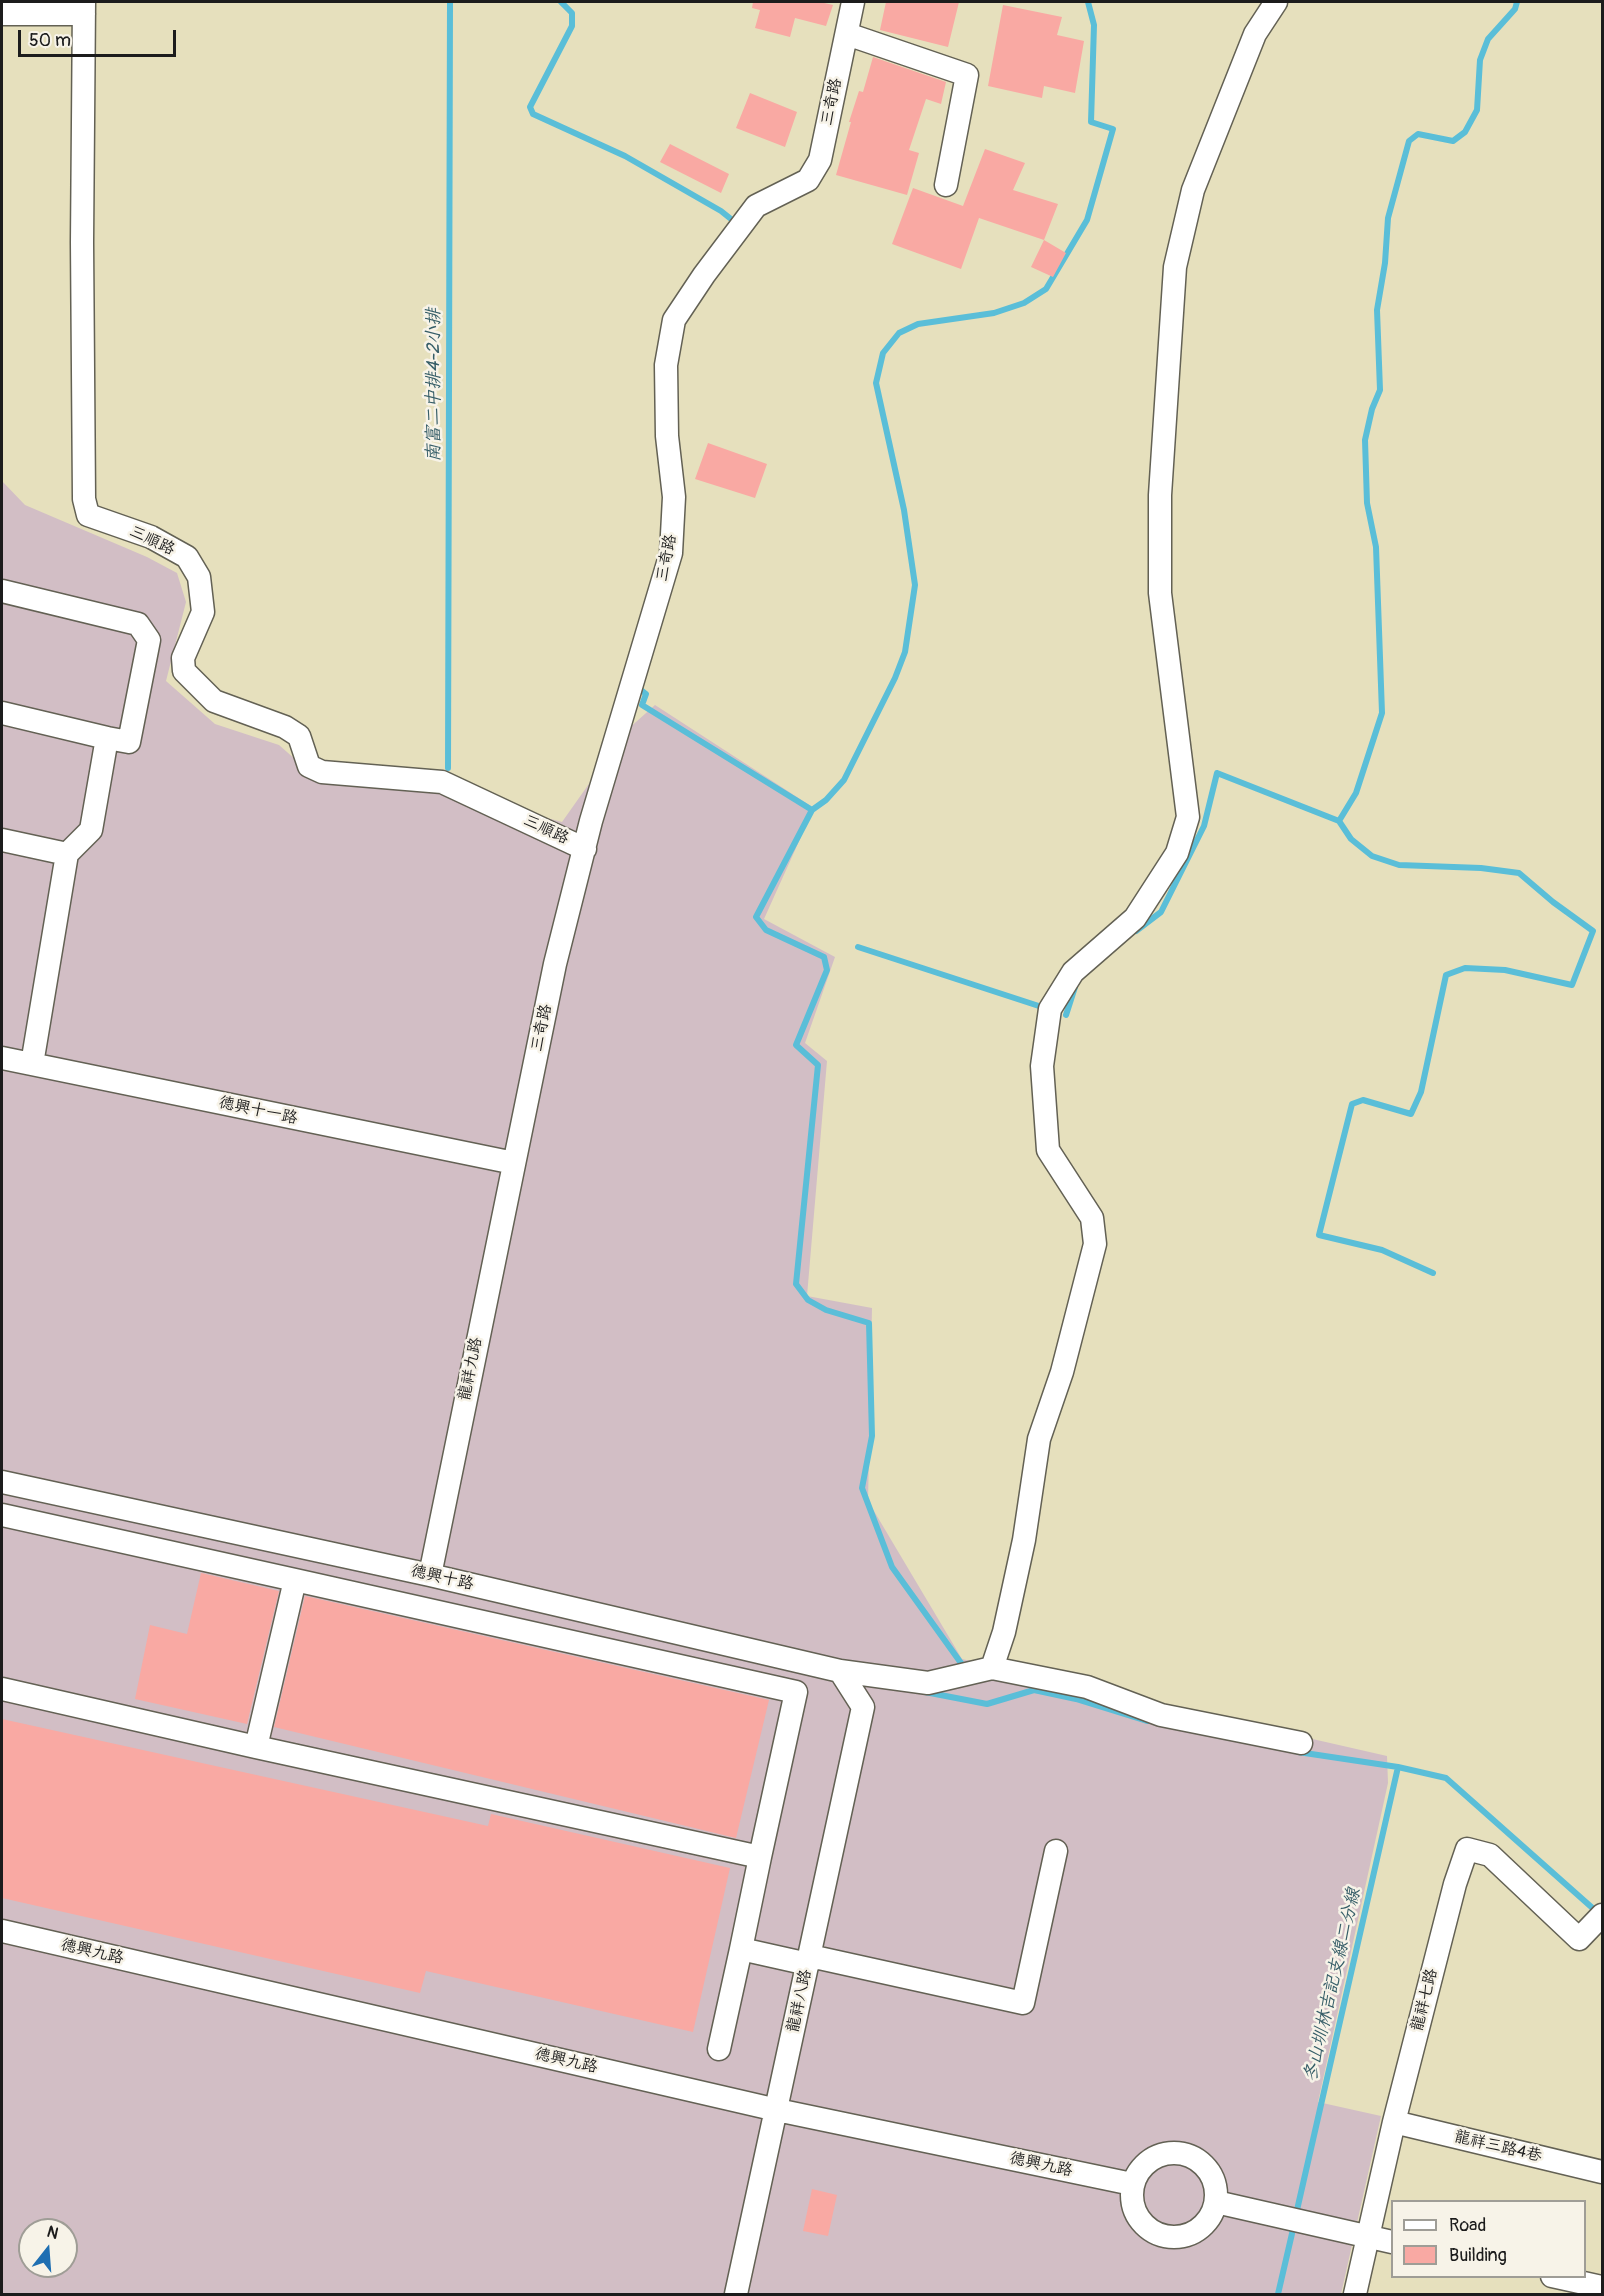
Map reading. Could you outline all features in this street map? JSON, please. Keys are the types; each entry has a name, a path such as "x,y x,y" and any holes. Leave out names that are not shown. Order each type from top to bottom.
{"street":[{"name":"三奇路","path":"514,1163 555,964 591,821 671,553 674,497 667,436 666,365 674,320 704,275 756,206 808,180 820,160 853,2"},
{"path":"1276,2 1255,34 1193,190 1175,267 1160,495 1160,593 1188,817 1177,853 1135,918 1073,972 1050,1009 1041,1066 1048,1150 1092,1218 1095,1244 1062,1372 1039,1438 1024,1540 1004,1632 992,1668 1088,1687 1161,1714 1301,1743"},
{"path":"2,14 84,8"},
{"name":"三順路","path":"84,8 82,254 84,499 88,515 151,537 187,557 199,577 203,612 183,658 184,671 214,701 285,728 299,736 309,766 322,772 442,782 585,849"},
{"path":"847,34 967,75 946,185"},
{"path":"2,591 138,624 149,640 129,742 2,713"},
{"path":"32,1064 67,854 91,830 107,738"},
{"path":"2,840 67,854"},
{"name":"德興十一路","path":"2,1058 514,1163"},
{"name":"龍祥九路","path":"429,1575 514,1163"},
{"name":"德興十路","path":"2,1482 429,1575 840,1671 928,1683 992,1668"},
{"path":"2,1515 796,1692 719,2049"},
{"path":"256,1747 295,1580"},
{"name":"龍祥八路","path":"736,2295 863,1707 840,1671"},
{"path":"2,1689 760,1857"},
{"name":"龍祥七路","path":"1355,2295 1394,2122 1455,1884 1467,1849 1490,1855 1579,1939 1602,1915"},
{"path":"741,1949 809,1960 1023,2003 1056,1851"},
{"name":"德興九路","path":"2,1930 777,2110 1132,2184"},
{"name":"龍祥三路4巷","path":"1394,2122 1602,2172"},
{"path":"1176,2152 1190,2155 1202,2163 1211,2174 1216,2188 1216,2202 1203,2226 1192,2234 1178,2237 1165,2236 1141,2223 1132,2204 1132,2184 1138,2170 1148,2161 1161,2154 1176,2152"},
{"path":"1216,2202 1391,2242"},
{"path":"1557,2278 1602,2287"}],"shaded area":[{"path":"2,481 25,505 147,557 177,573 186,602 166,681 215,724 279,745 320,781 438,789 562,822 627,730 655,705 814,808 764,919 835,957 805,1043 827,1061 807,1296 872,1308 868,1501 962,1659 1387,1756 1388,1783 1318,2102 1381,2116 1341,2294 2,2294"}],"building":[{"path":"753,2 820,2 833,5 826,26 795,18 790,37 755,28 760,10 752,8"},
{"path":"886,2 959,2 948,47 880,30"},
{"path":"1003,5 1062,17 1057,35 1084,41 1075,93 1044,86 1042,98 988,86"},
{"path":"873,57 946,82 941,104 926,99 909,150 919,153 907,195 836,175 851,122 849,122 859,91 863,92"},
{"path":"750,93 797,112 785,147 736,128"},
{"path":"670,144 729,174 721,193 660,162"},
{"path":"985,149 1025,163 1013,190 1058,204 1044,240 979,218 961,269 892,244 913,188 963,206"},
{"path":"1044,240 1066,253 1053,277 1031,267"},
{"path":"708,443 767,464 755,498 695,479"},
{"path":"201,1573 279,1591 247,1724 135,1699 150,1625 187,1634"},
{"path":"305,1596 769,1700 736,1838 274,1727"},
{"path":"2,1719 488,1826 491,1814 730,1868 693,2032 426,1971 420,1993 2,1898"},
{"path":"812,2189 837,2195 828,2236 803,2231"}],"waterway":[{"name":"南富二中排4-2小排","path":"448,768 450,2"},
{"path":"561,2 572,13 572,26 530,107 533,114 625,156 721,211 736,223"},
{"path":"966,1670 892,1567 862,1488 872,1436 869,1323 826,1310 808,1300 796,1284 818,1065 796,1045 827,970 824,957 766,930 756,917 812,810 826,800 844,780 895,678 905,652 915,585 904,510 876,383 883,353 899,333 918,324 994,313 1024,303 1046,289 1087,220 1113,129 1091,122 1094,25 1088,2"},
{"path":"1433,1273 1382,1250 1319,1235 1352,1104 1363,1100 1411,1114 1421,1092 1446,975 1465,968 1505,970 1572,985 1593,931 1553,902 1519,873 1481,868 1399,865 1372,856 1351,839 1339,821 1356,793 1382,713 1376,547 1367,503 1365,440 1372,409 1380,390 1377,310 1385,263 1388,218 1409,141 1418,134 1453,141 1465,132 1477,110 1480,60 1488,39 1515,9 1517,2"},
{"path":"636,686 646,694 642,705 812,810"},
{"path":"1136,931 1161,912 1204,826 1217,773 1339,821"},
{"path":"858,947 1045,1008"},
{"path":"1066,1015 1075,987"},
{"path":"925,1692 987,1704 1034,1690 1076,1699 1147,1721"},
{"path":"1298,1752 1398,1767 1446,1778 1597,1912"},
{"name":"冬山圳林吉記支線二分線","path":"1297,2210 1398,1767"},
{"name":"冬山圳林吉記支線二分線","path":"1278,2294 1294,2225"}]}
